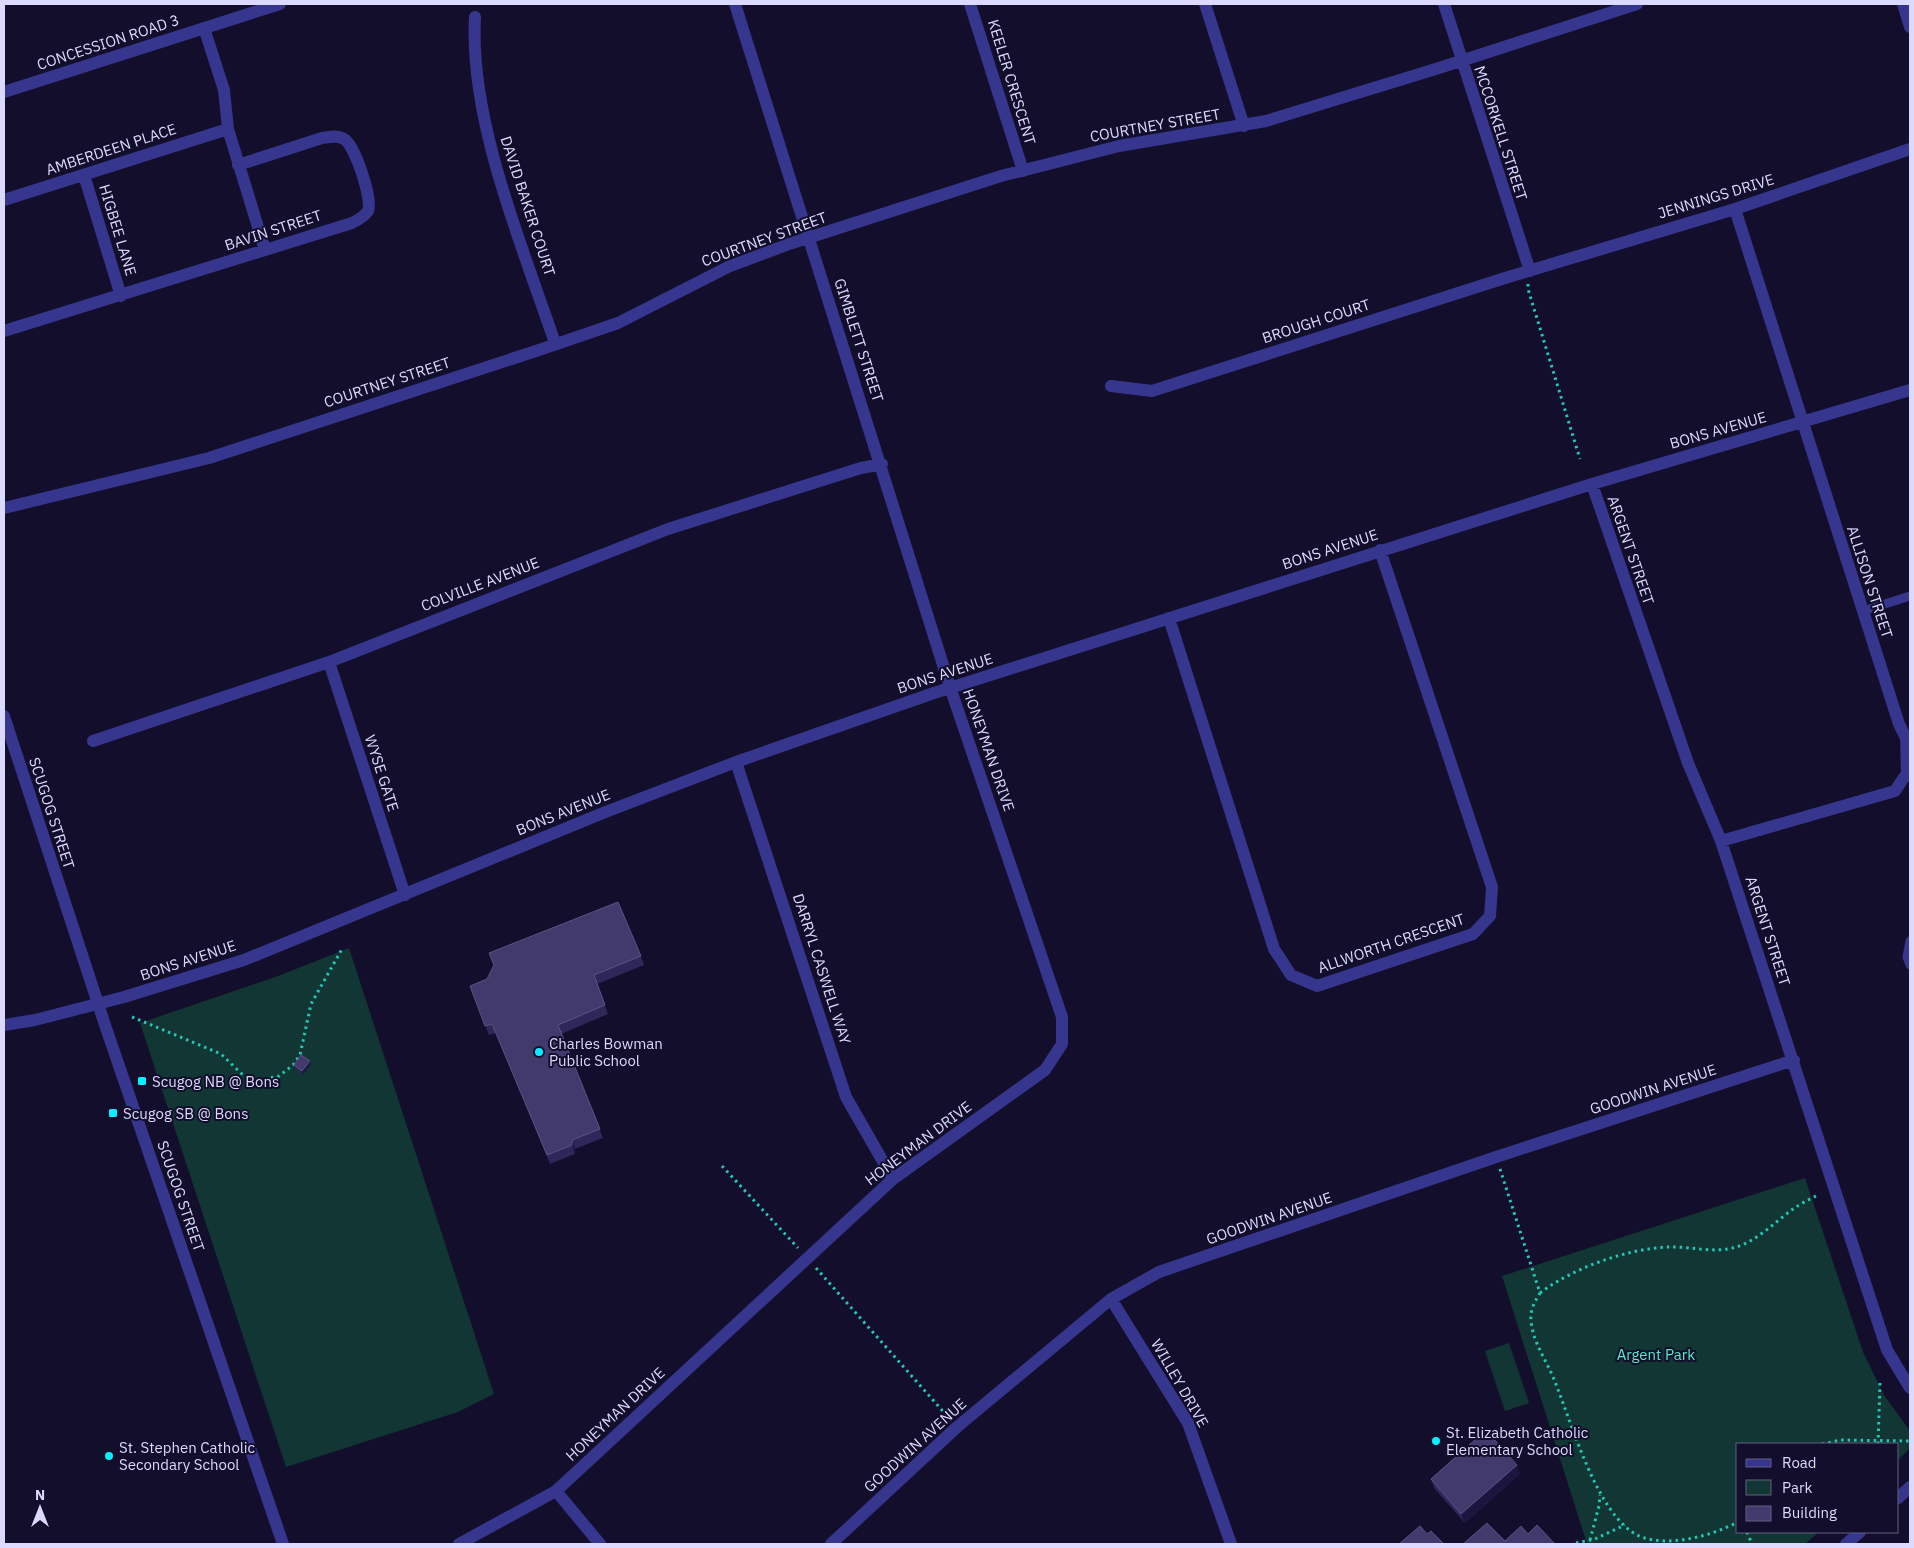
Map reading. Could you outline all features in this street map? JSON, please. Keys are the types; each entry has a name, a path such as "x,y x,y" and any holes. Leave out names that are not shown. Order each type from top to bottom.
{"street":[{"name":"CONCESSION ROAD 3","path":"4,92 280,4"},
{"name":"GIMBLETT STREET","path":"735,4 882,464 950,688"},
{"name":"KEELER CRESCENT","path":"970,4 1023,171"},
{"path":"1205,4 1244,126"},
{"name":"MCCORKELL STREET","path":"1444,4 1530,271"},
{"path":"1462,61 1637,4"},
{"path":"1903,4 1910,27"},
{"name":"DAVID BAKER COURT","path":"475,16 474,44 490,146 555,343"},
{"path":"204,28 224,90 228,129 265,250"},
{"name":"COURTNEY STREET","path":"4,508 209,458 618,323 728,267 809,238 1023,171 1119,146 1244,126 1462,61"},
{"name":"AMBERDEEN PLACE","path":"4,200 228,129"},
{"name":"BAVIN STREET","path":"4,331 122,296 362,218 368,210 370,199 353,147 345,139 334,136 238,165"},
{"name":"JENNINGS DRIVE","path":"1530,271 1735,209 1910,149"},
{"name":"HIGBEE LANE","path":"84,174 122,296"},
{"name":"ALLISON STREET","path":"1721,841 1895,791 1907,774 1905,723 1863,611 1735,209"},
{"name":"BROUGH COURT","path":"1111,386 1152,390 1530,271"},
{"name":"BONS AVENUE","path":"4,1025 35,1020 124,997 244,960 602,813 736,762 950,688 1592,484 1910,390"},
{"name":"COLVILLE AVENUE","path":"93,741 329,662 668,529 861,468 882,464"},
{"name":"ARGENT STREET","path":"1592,484 1688,763 1721,841 1887,1350 1910,1388"},
{"name":"ALLWORTH CRESCENT","path":"1169,618 1274,949 1291,975 1317,986 1473,934 1490,916 1492,887 1380,550"},
{"name":"WYSE GATE","path":"329,662 405,895"},
{"name":"HONEYMAN DRIVE","path":"458,1544 556,1491 893,1179 1045,1070 1062,1044 1062,1016 950,688"},
{"name":"SCUGOG STREET","path":"4,716 98,1003 283,1544"},
{"name":"DARRYL CASWELL WAY","path":"736,762 846,1097 893,1179"},
{"name":"GOODWIN AVENUE","path":"831,1544 957,1427 1111,1299 1159,1272 1794,1060"},
{"name":"WILLEY DRIVE","path":"1111,1299 1188,1424 1231,1544"},
{"path":"1899,1497 1910,1487"},
{"path":"556,1491 600,1544"},
{"path":"1846,1544 1859,1533"}],"lane":[{"path":"1863,611 1910,596"},
{"path":"1910,941 1907,956 1910,965"}],"path":[{"path":"1530,271 1528,290 1580,459"},
{"path":"132,1017 220,1054 245,1077 260,1080 279,1076 293,1065 300,1055 311,1004 342,949"},
{"path":"722,1166 808,1258 957,1427"},
{"path":"1500,1169 1540,1293"},
{"path":"1736,1523 1711,1533 1652,1542 1637,1535 1625,1525 1600,1493 1534,1337 1530,1312 1540,1293 1570,1274 1594,1264 1633,1253 1666,1247 1734,1248 1752,1240 1794,1208 1816,1196"},
{"path":"1878,1442 1880,1383"},
{"path":"1827,1443 1841,1440 1910,1441"},
{"path":"1590,1540 1599,1506 1600,1493"},
{"path":"1576,1543 1590,1540 1625,1525"}],"green space":[{"path":"349,948 494,1394 458,1412 286,1467 140,1023 278,976"},
{"name":"Argent Park","path":"1805,1178 1863,1352 1884,1395 1910,1431 1910,1448 1899,1459 1899,1443 1736,1443 1736,1533 1818,1533 1805,1544 1587,1544 1502,1276"},
{"path":"1509,1343 1529,1403 1505,1411 1485,1351"}],"building":[{"path":"618,902 641,956 594,975 605,1005 558,1025 600,1129 572,1140 572,1145 547,1155 492,1024 485,1026 470,986 487,979 494,965 489,953"},
{"path":"301,1055 310,1061 302,1071 294,1065"},
{"path":"1486,1430 1517,1465 1461,1514 1431,1479"},
{"path":"1487,1523 1505,1541 1521,1526 1528,1534 1537,1525 1555,1544 1463,1544"},
{"path":"1420,1526 1427,1534 1431,1531 1444,1544 1399,1544"}],"place":[{"name":"Charles Bowman Public School","path":"539,1052"},
{"name":"Scugog NB @ Bons","path":"142,1081"},
{"name":"Scugog SB @ Bons","path":"113,1113"},
{"name":"St. Elizabeth Catholic Elementary School","path":"1436,1441"},
{"name":"St. Stephen Catholic Secondary School","path":"109,1456"}]}
